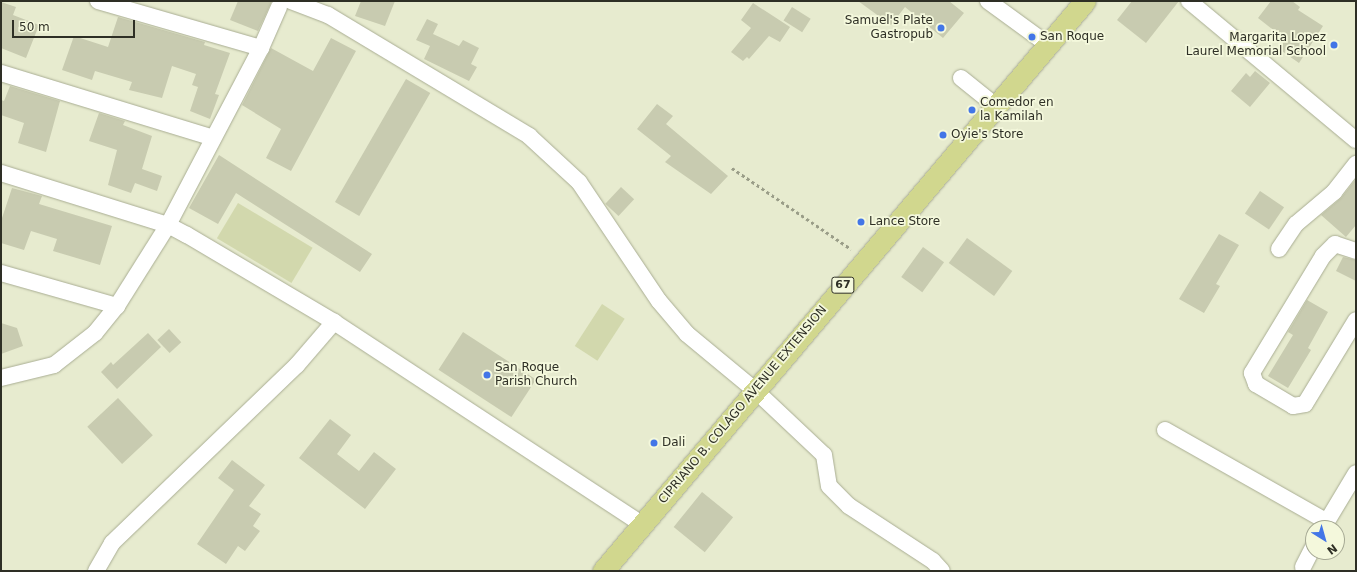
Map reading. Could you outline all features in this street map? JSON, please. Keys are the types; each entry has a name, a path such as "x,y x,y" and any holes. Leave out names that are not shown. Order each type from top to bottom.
{"main road":[{"name":"CIPRIANO B. COLAGO AVENUE EXTENSION","path":"603,571 756,391 865,258 1085,1"}],"street":[{"path":"98,1 261,48"},
{"path":"988,1 1047,44"},
{"path":"1189,1 1356,140"},
{"path":"1,378 54,365 95,334 117,306 168,226 213,138 285,4 328,14 529,136 579,182 659,301 687,334 756,391 824,455 829,486 844,501 933,561 942,571"},
{"path":"1,72 213,138"},
{"path":"961,78 996,106"},
{"path":"1279,250 1296,224 1334,192 1356,164"},
{"path":"1,173 168,226 334,322 643,525"},
{"path":"1354,245 1335,244 1322,256 1252,373 1256,384 1293,406 1306,404 1356,320"},
{"path":"1,273 117,306"},
{"path":"96,571 112,543 296,365 334,322"},
{"path":"1165,430 1317,520"},
{"path":"1328,520 1356,473"},
{"path":"1303,567 1306,560"}],"path":[{"path":"732,168 865,258"}],"green space":[{"path":"238,203 313,248 291,283 217,238"},
{"path":"602,304 625,319 597,361 575,346"}],"building":[{"path":"238,1 272,1 258,31 230,20"},
{"path":"361,1 395,1 385,26 355,16"},
{"path":"858,1 949,1 964,13 943,38 905,7 891,25"},
{"path":"1132,1 1179,1 1146,43 1117,20"},
{"path":"1271,1 1292,1 1300,7 1298,10 1323,26 1299,63 1279,49 1285,39 1258,18"},
{"path":"1,2 16,7 13,15 39,25 26,58 1,48"},
{"path":"753,3 790,27 780,42 769,36 749,59 747,57 743,61 731,52 751,28 741,20"},
{"path":"792,7 811,19 802,32 784,21"},
{"path":"118,17 205,42 204,45 230,53 215,94 219,95 210,119 190,111 198,87 192,85 196,74 172,66 162,98 129,90 132,82 95,71 92,80 62,70 74,36 108,47"},
{"path":"427,19 438,24 433,34 459,46 463,40 479,48 471,64 477,67 469,81 424,59 430,46 416,40"},
{"path":"331,38 356,51 291,171 266,158 281,129 242,105 271,48 313,71"},
{"path":"1255,71 1270,83 1250,107 1231,91 1246,73 1250,77"},
{"path":"406,79 430,93 359,216 335,202"},
{"path":"10,86 60,101 46,152 18,143 24,123 1,115 1,100 4,101"},
{"path":"657,104 673,116 666,124 728,176 711,194 665,162 671,156 637,129"},
{"path":"99,113 125,121 123,125 152,136 142,169 162,176 157,191 135,183 131,193 108,185 117,150 89,141"},
{"path":"219,155 372,254 360,272 236,193 218,224 189,208"},
{"path":"1356,179 1356,225 1346,237 1321,215 1341,198"},
{"path":"621,187 634,199 618,216 605,204"},
{"path":"12,188 42,196 39,204 112,226 100,265 53,251 57,239 31,231 24,250 1,243 1,221"},
{"path":"1260,191 1284,207 1269,230 1245,213"},
{"path":"1219,234 1239,245 1216,284 1220,286 1204,313 1179,299"},
{"path":"967,238 1012,271 994,296 949,263"},
{"path":"923,247 944,262 922,292 901,277"},
{"path":"1343,257 1356,260 1356,281 1336,271"},
{"path":"1307,300 1328,312 1308,348 1311,350 1288,388 1268,376 1293,335 1288,332"},
{"path":"1,323 17,328 23,346 1,354"},
{"path":"169,329 181,342 170,353 157,340"},
{"name":"San Roque Parish Church","path":"463,332 536,379 511,417 438,370"},
{"path":"148,333 161,347 117,389 101,372 111,362 113,365"},
{"path":"118,398 153,435 122,464 87,427"},
{"path":"330,419 351,435 337,454 359,471 374,452 396,469 365,509 299,458"},
{"path":"232,460 265,485 249,506 261,514 253,526 260,531 245,551 238,546 226,564 197,544 234,490 218,478"},
{"path":"702,492 733,517 705,552 674,527"}],"place":[{"name":"Samuel's Plate Gastropub","path":"941,28"},
{"name":"San Roque","path":"1032,37"},
{"name":"Margarita Lopez Laurel Memorial School","path":"1334,45"},
{"name":"Comedor en la Kamilah","path":"972,110"},
{"name":"Oyie's Store","path":"943,135"},
{"name":"Lance Store","path":"861,222"},
{"name":"San Roque Parish Church","path":"487,375"},
{"name":"Dali","path":"654,443"}]}
